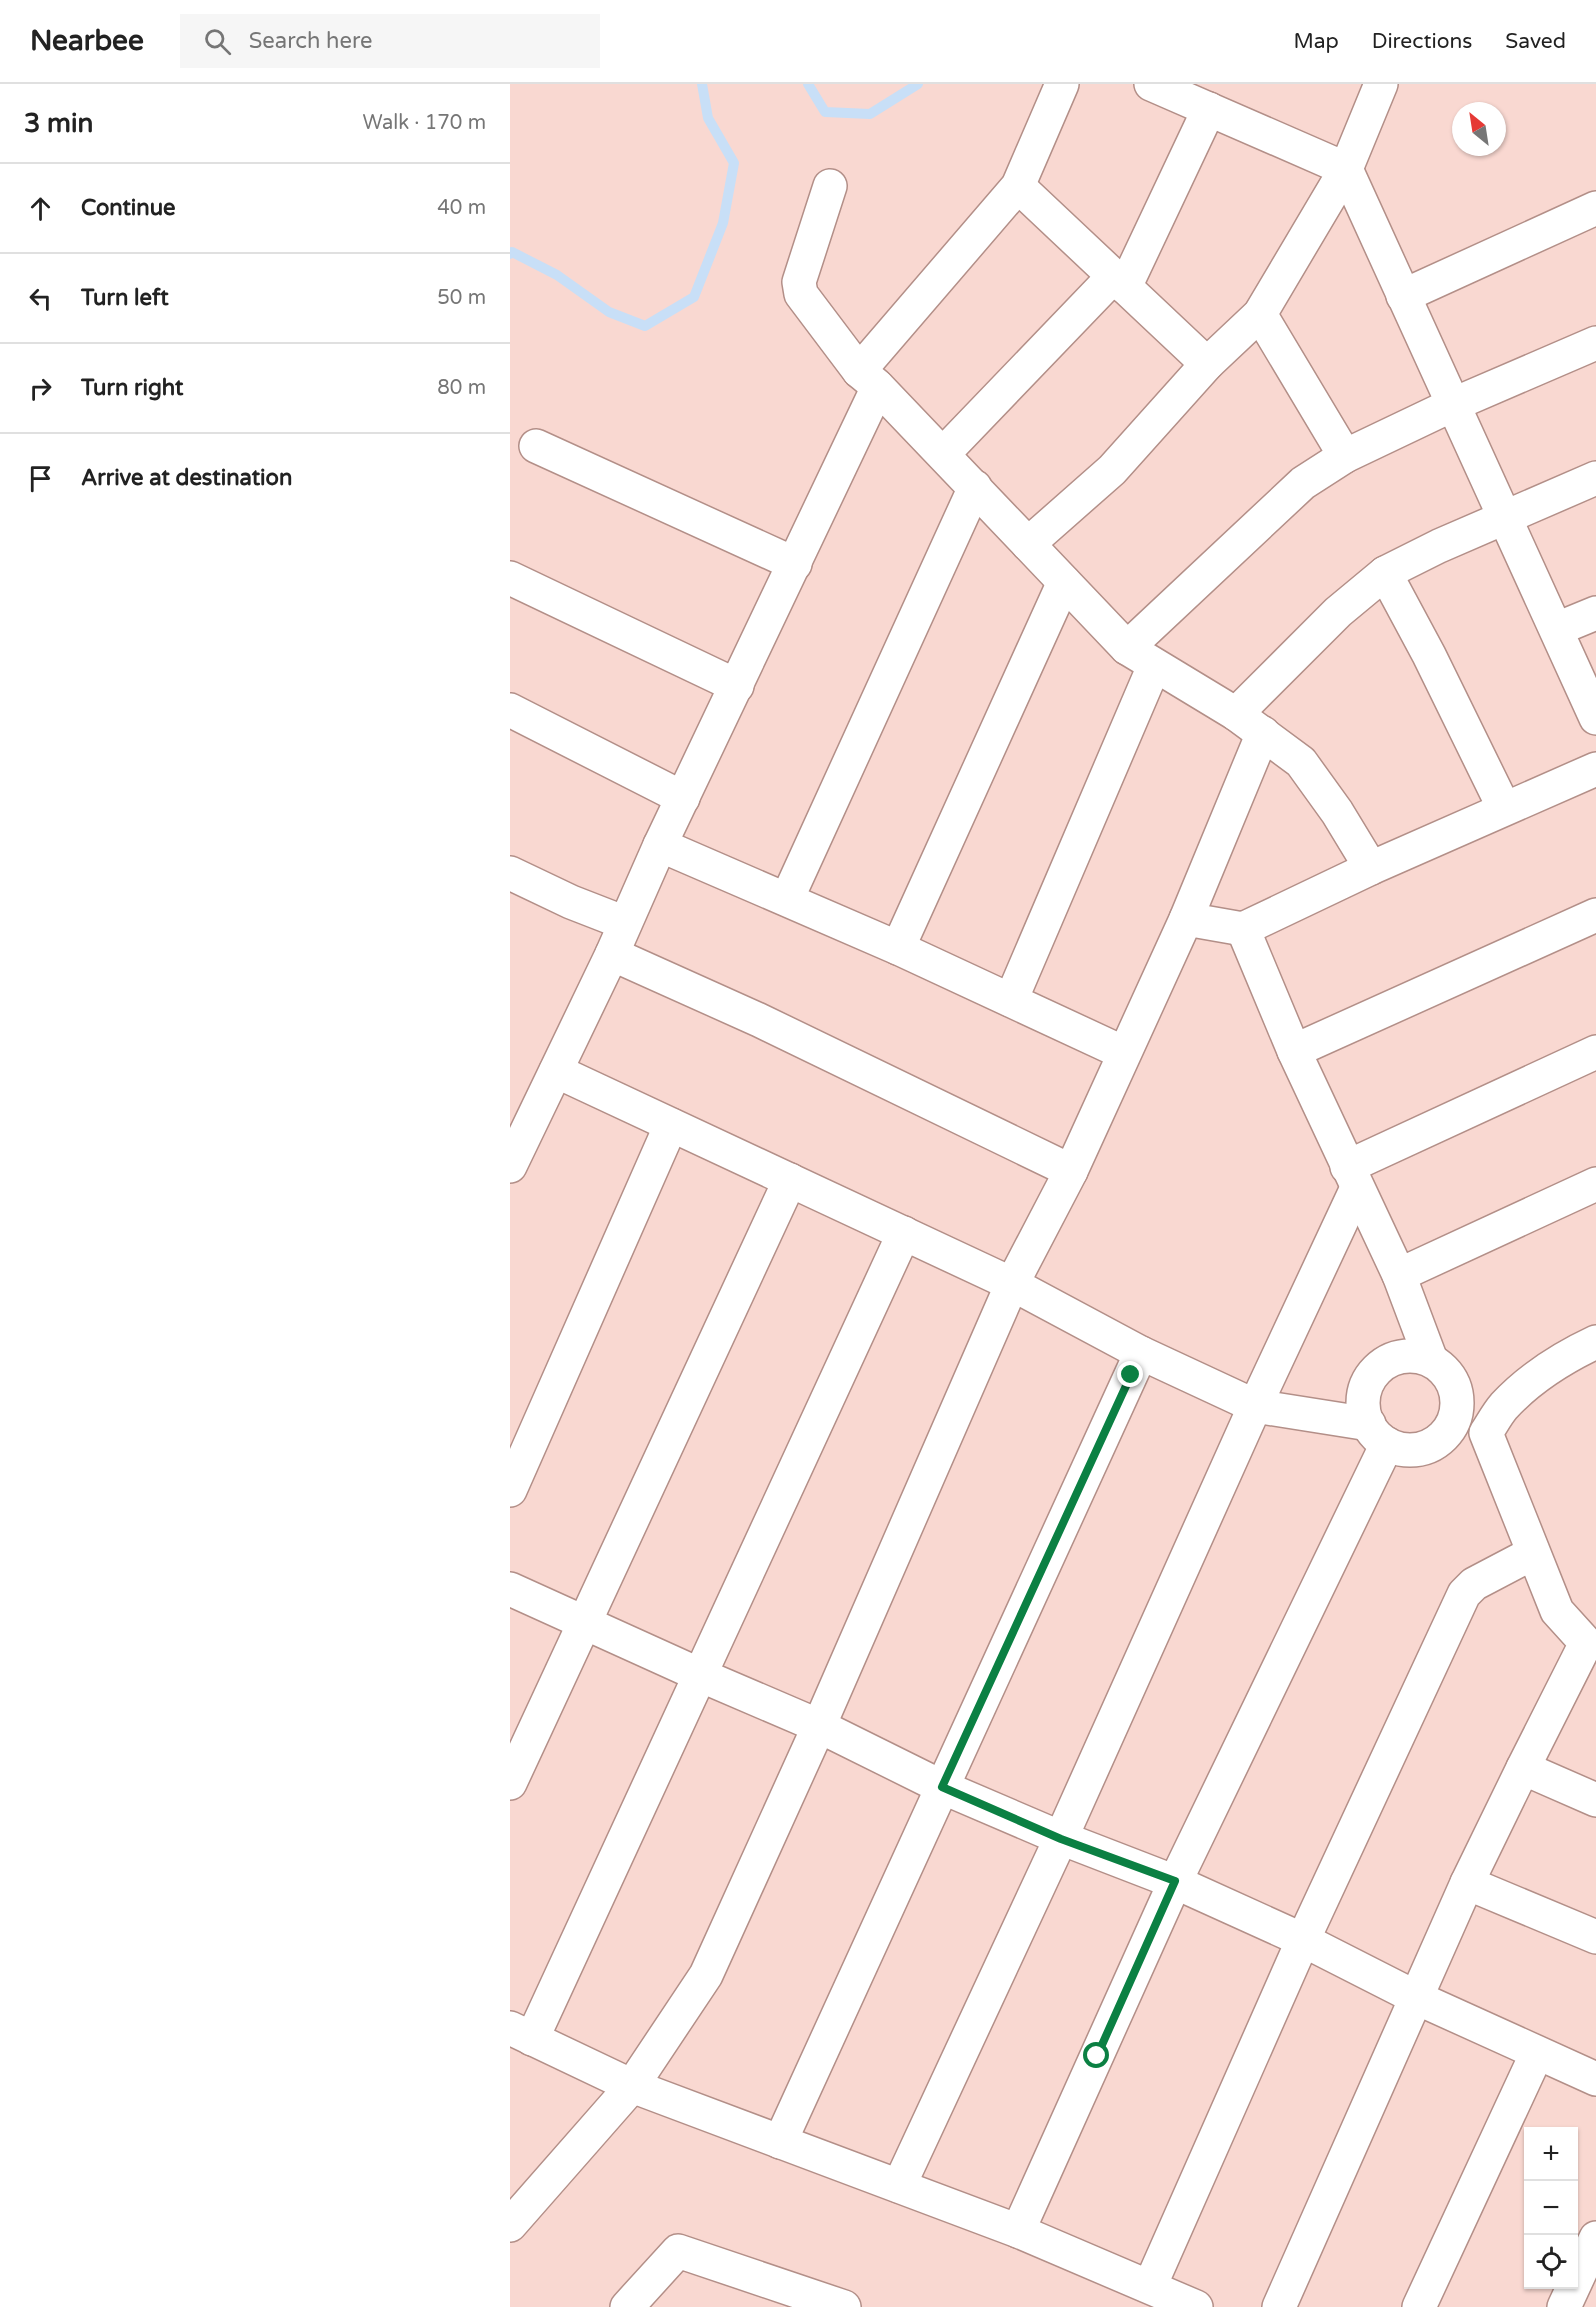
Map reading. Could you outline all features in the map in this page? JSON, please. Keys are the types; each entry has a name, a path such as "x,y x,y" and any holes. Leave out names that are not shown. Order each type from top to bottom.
{"street":[{"path":"510,1166 795,564 868,379 1018,186 1062,84"},
{"path":"1151,84 1346,170 1596,718"},
{"path":"1028,544 1112,470 1207,364 1260,314 1346,170 1381,84"},
{"path":"943,454 1119,282 1209,109"},
{"path":"830,186 799,282 801,294 868,379 975,487 1127,648 1236,714 1301,762 1337,812 1371,868"},
{"path":"1018,186 1207,364"},
{"path":"1404,296 1596,208"},
{"path":"1260,314 1345,456"},
{"path":"1127,648 1303,483 1345,456 1452,405 1596,343"},
{"path":"536,446 795,564"},
{"path":"1236,714 1338,612 1384,573 1503,517 1596,478"},
{"path":"787,899 975,487"},
{"path":"1384,573 1429,656 1504,808"},
{"path":"510,578 737,686"},
{"path":"898,948 1064,582"},
{"path":"1557,629 1596,613"},
{"path":"1011,1000 1155,666"},
{"path":"510,710 683,798"},
{"path":"510,2224 632,2086 706,1975 819,1726 1012,1284 1071,1171 1186,919 1263,733"},
{"path":"1186,919 1243,929 1371,868 1596,769"},
{"path":"660,845 898,948 1124,1053"},
{"path":"510,873 571,902 625,923"},
{"path":"1294,1051 1596,915"},
{"path":"1243,929 1294,1051 1399,1275 1431,1360"},
{"path":"612,954 759,1020 1071,1171"},
{"path":"899,2186 1061,1839 1256,1406 1352,1178 1596,1052"},
{"path":"555,1071 1012,1284 1141,1353 1256,1406 1378,1434 1401,1448 1416,1449 1444,1436 1457,1409 1457,1394 1452,1380 1443,1368 1431,1360 1415,1356 1398,1357 1383,1365 1371,1377 1365,1392 1364,1409 1378,1434"},
{"path":"510,1490 671,1125"},
{"path":"510,1783 790,1180"},
{"path":"1399,1275 1596,1184"},
{"path":"904,1233 700,1676 521,2034 632,2086 1018,2231 1196,2307"},
{"path":"1486,1433 1504,1406 1534,1381 1570,1354 1596,1342"},
{"path":"780,2142 1141,1353"},
{"path":"1279,2307 1467,1882 1523,1768 1591,1646 1557,1611 1486,1433 1457,1409"},
{"path":"1018,2231 1378,1434"},
{"path":"1150,2286 1303,1940 1464,1594 1474,1584 1533,1553"},
{"path":"510,1589 700,1676 819,1726 942,1787 1061,1839 1175,1881 1303,1940 1417,1998 1596,2079"},
{"path":"1523,1768 1596,1800"},
{"path":"1467,1882 1596,1937"},
{"path":"1419,2307 1537,2053"},
{"path":"1564,2307 1596,2238"},
{"path":"627,2307 678,2251 844,2307"}],"shaded area":[{"path":"510,84 1596,84 1596,2307 510,2307"}],"waterway":[{"path":"510,254 512,252 557,275 609,312 645,326 694,297 723,223 734,163 708,118 702,84"},
{"path":"808,84 825,112 870,114 918,84"}],"route":[{"path":"1097,2056 1175,1881 1061,1839 942,1787 1131,1375"}]}
